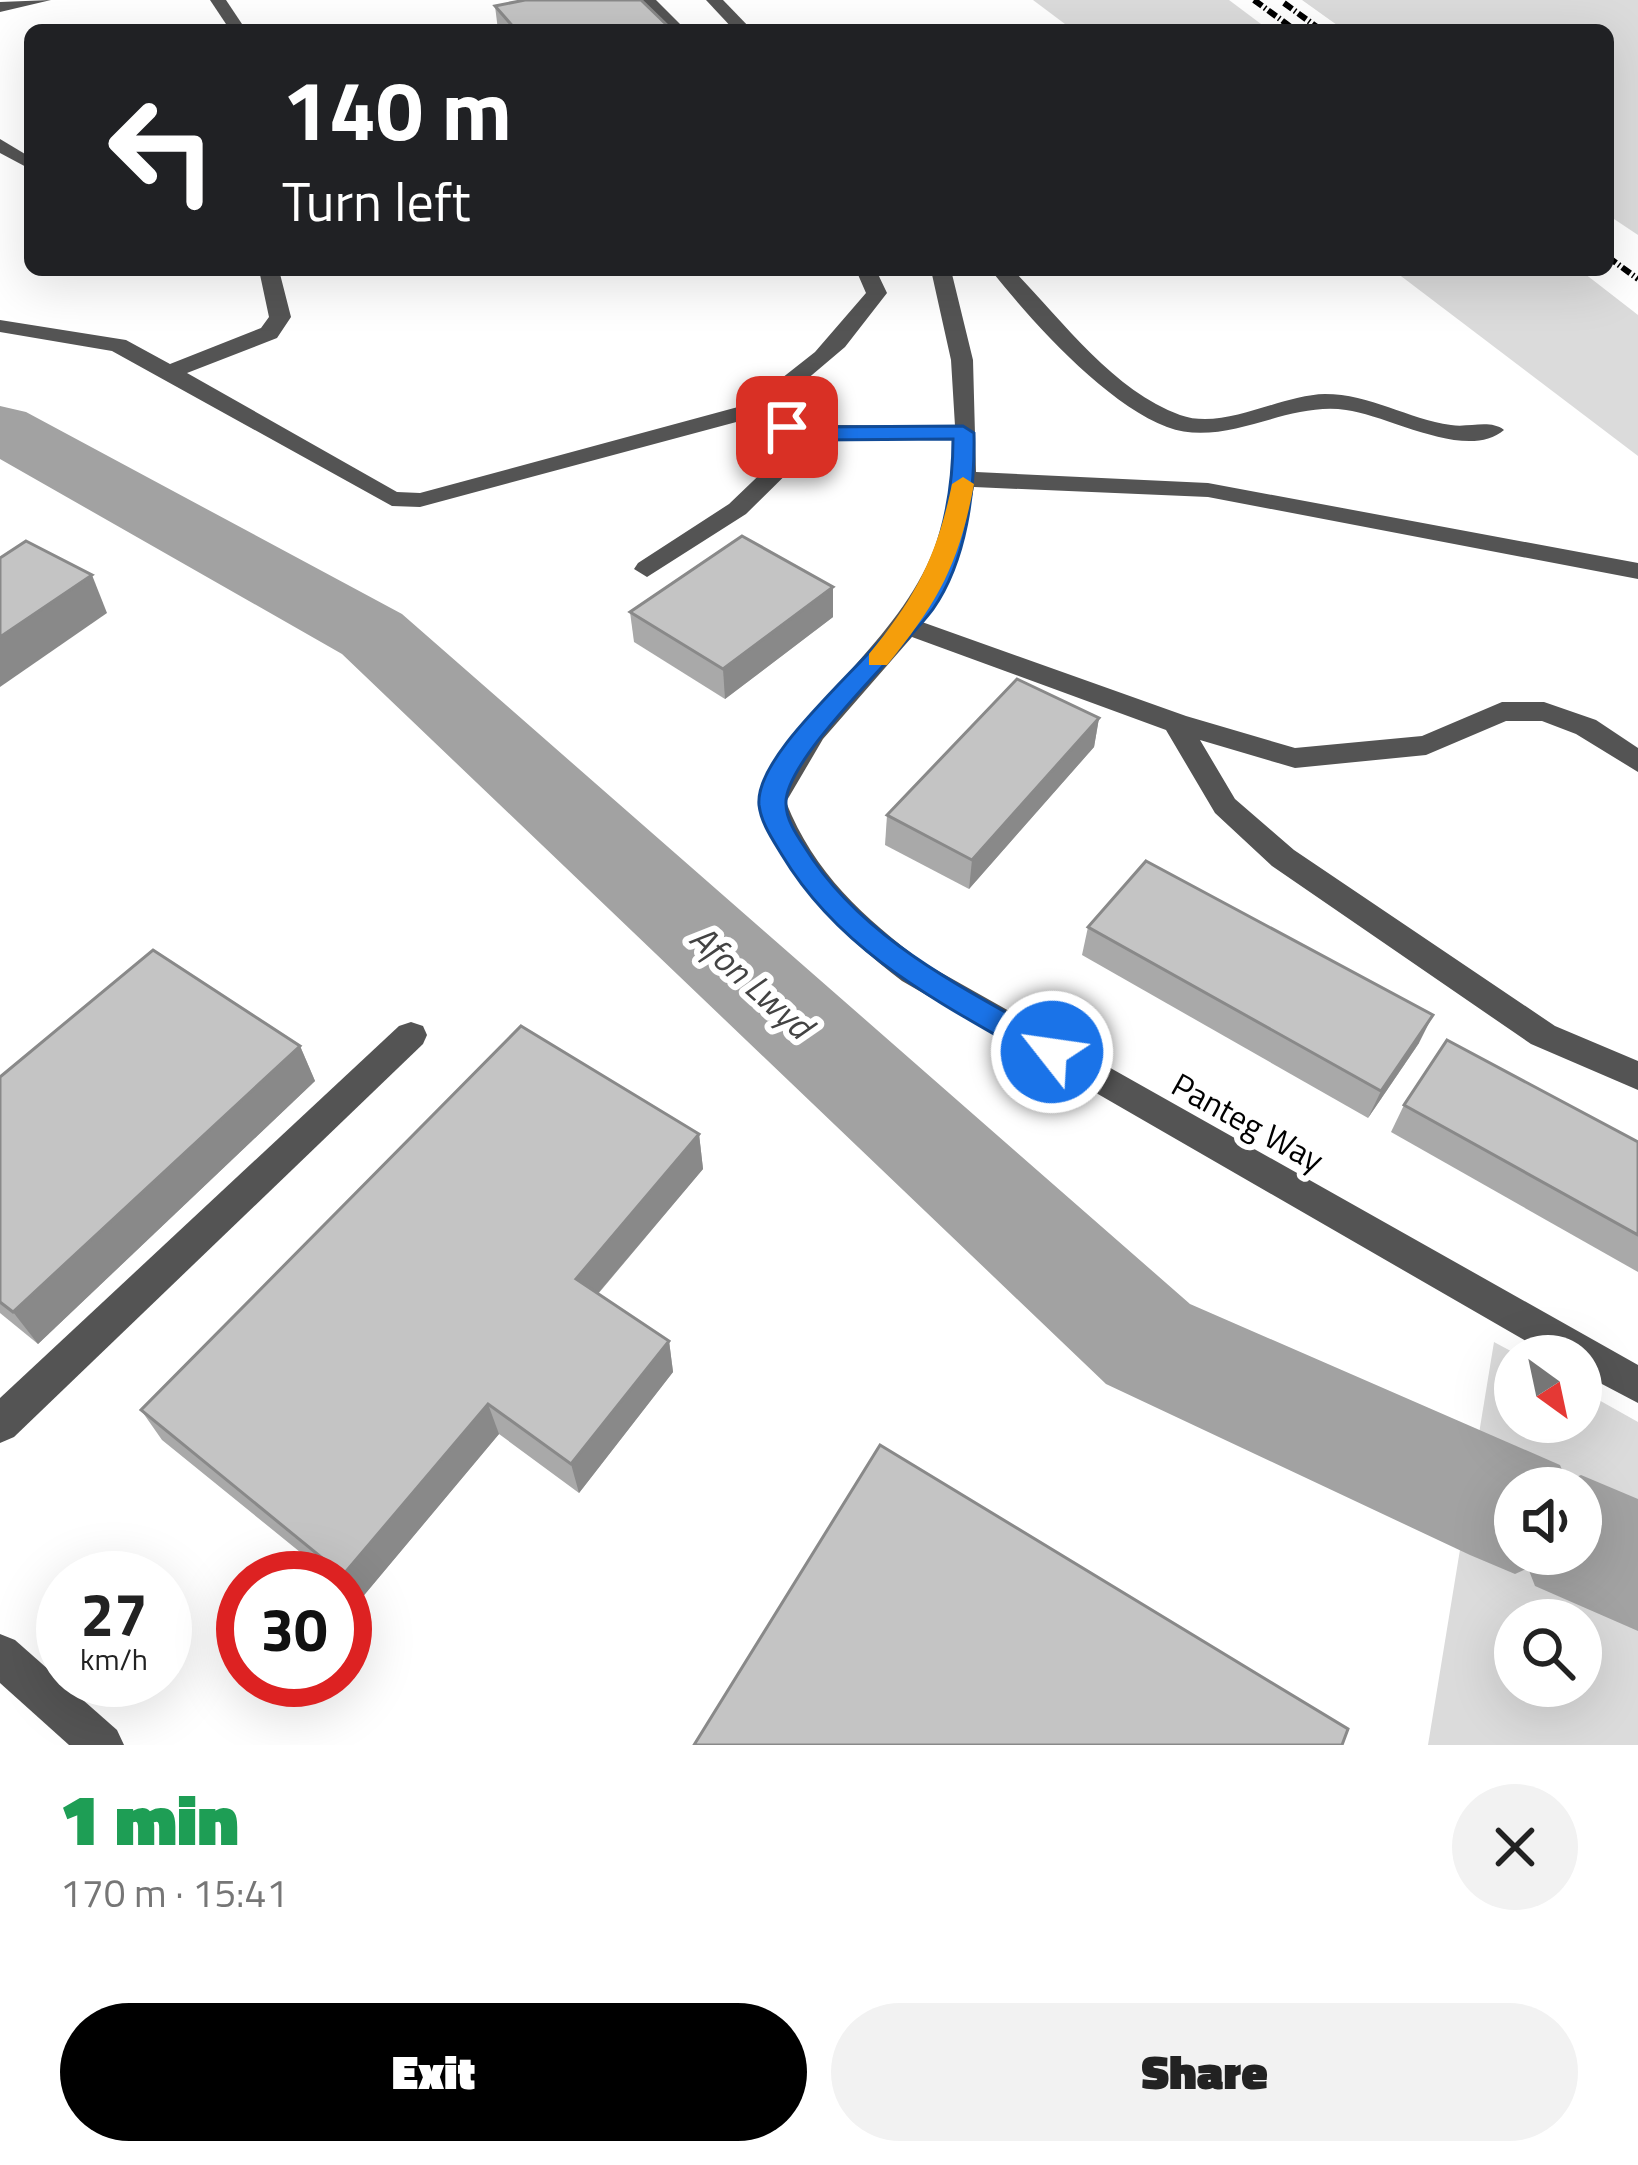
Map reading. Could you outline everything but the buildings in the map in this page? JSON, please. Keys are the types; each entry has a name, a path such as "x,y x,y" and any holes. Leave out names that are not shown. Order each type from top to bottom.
{"street":[{"path":"0,8 44,0"},
{"path":"647,0 672,24"},
{"path":"714,0 738,24"},
{"path":"167,372 268,333 280,316 270,276"},
{"path":"0,326 87,336 118,345 272,427 392,499 420,500 757,409 798,381 854,328 877,293 869,276"},
{"name":"Panteg Way","path":"943,276 966,366 964,478 953,532 925,603 788,760 772,802 791,856 856,930 913,971 1638,1385"},
{"path":"1007,276 1142,404 1173,422 1199,426 1325,401 1367,406 1457,436 1492,430"},
{"path":"757,409 787,427 815,433 963,433"},
{"path":"647,569 719,525 781,478 815,433"},
{"path":"964,478 1208,490 1612,562 1638,571"},
{"path":"907,626 1176,723 1295,758 1426,745 1502,712 1544,712 1586,727 1638,762"},
{"path":"1176,723 1225,806 1283,858 1543,1035 1638,1076"},
{"path":"0,1424 411,1035"},
{"path":"0,1655 102,1745"}],"shaded area":[{"path":"1033,0 1229,0 1261,24 1065,24"},
{"path":"1302,0 1638,0 1638,235 1614,219 1614,24 1336,24"},
{"path":"1401,276 1588,276 1638,315 1638,456"},
{"path":"1494,1342 1494,1443 1602,1443 1602,1402 1638,1422 1638,1745 1428,1745"}],"waterway":[{"name":"Afon Lwyd","path":"0,428 372,634 1148,1344 1494,1501"},
{"name":"Afon Lwyd","path":"1602,1550 1638,1566"}],"railway":[{"path":"1254,0 1287,24"},
{"path":"1284,3 1313,24"},
{"path":"1614,261 1638,279"}],"slow traffic":[{"path":"878,660 925,603 953,532 963,484"}],"route":[{"path":"787,427 815,433 963,433 964,478 953,532 925,603 788,760 772,802 791,856 856,930 913,971 1052,1052"}]}
